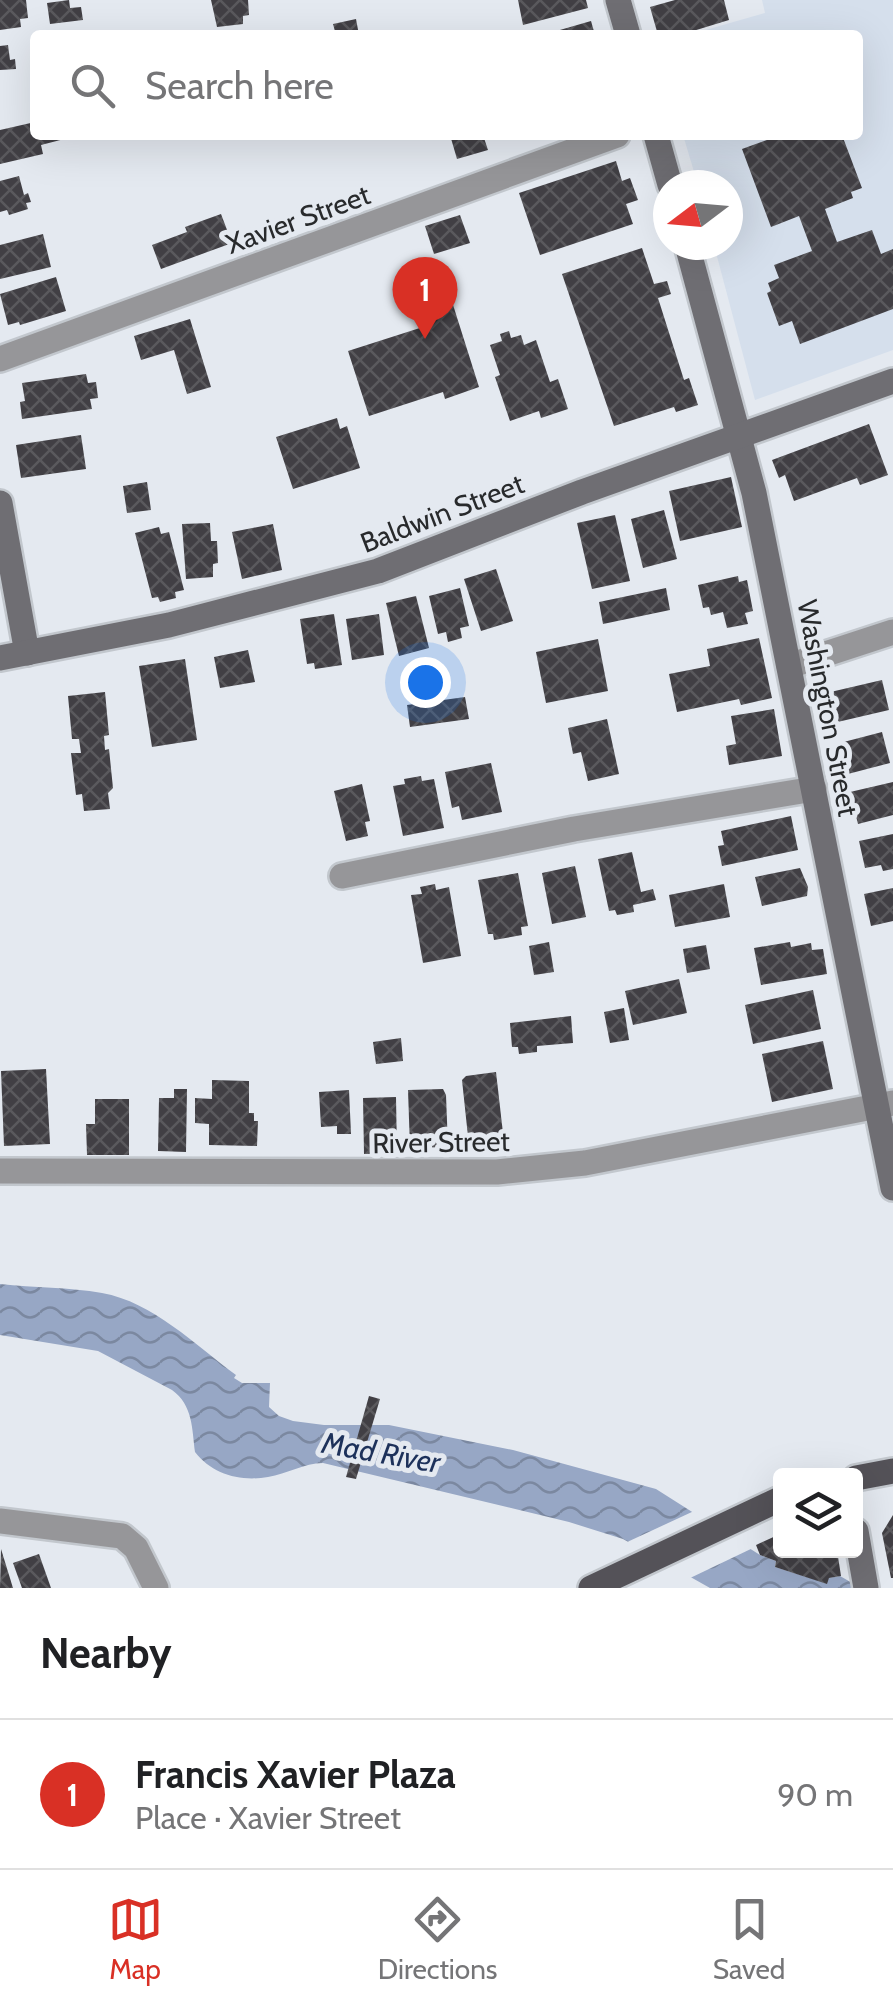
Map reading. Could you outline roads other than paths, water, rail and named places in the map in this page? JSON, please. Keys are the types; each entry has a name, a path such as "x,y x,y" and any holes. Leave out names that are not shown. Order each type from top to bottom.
{"main road":[{"path":"618,0 627,30"},
{"path":"657,140 666,170"},
{"name":"Washington Street","path":"691,260 754,493 814,789 885,1104 893,1188"},
{"name":"Baldwin Street","path":"0,658 170,625 345,581 893,380"},
{"path":"0,503 27,653"},
{"path":"863,1477 893,1471"},
{"path":"592,1588 773,1502"},
{"path":"861,1558 866,1586"}],"street":[{"name":"Xavier Street","path":"0,360 603,140"},
{"path":"789,666 893,632"},
{"path":"342,876 574,828 814,789"},
{"name":"River Street","path":"0,1171 513,1171 585,1163 885,1104"},
{"path":"0,1521 122,1536 136,1548 156,1588"}],"water":[{"name":"Mad River","path":"0,1284 90,1291 139,1305 189,1338 242,1383 270,1383 269,1407 293,1421 389,1425 513,1450 656,1489 760,1555 776,1561 775,1567 826,1583 829,1578 840,1576 861,1588 710,1588 623,1539 569,1522 323,1463 268,1477 227,1475 195,1452 188,1410 172,1390 98,1351 0,1335"}],"place":[{"name":"Francis Xavier Plaza","path":"425,339"}]}
